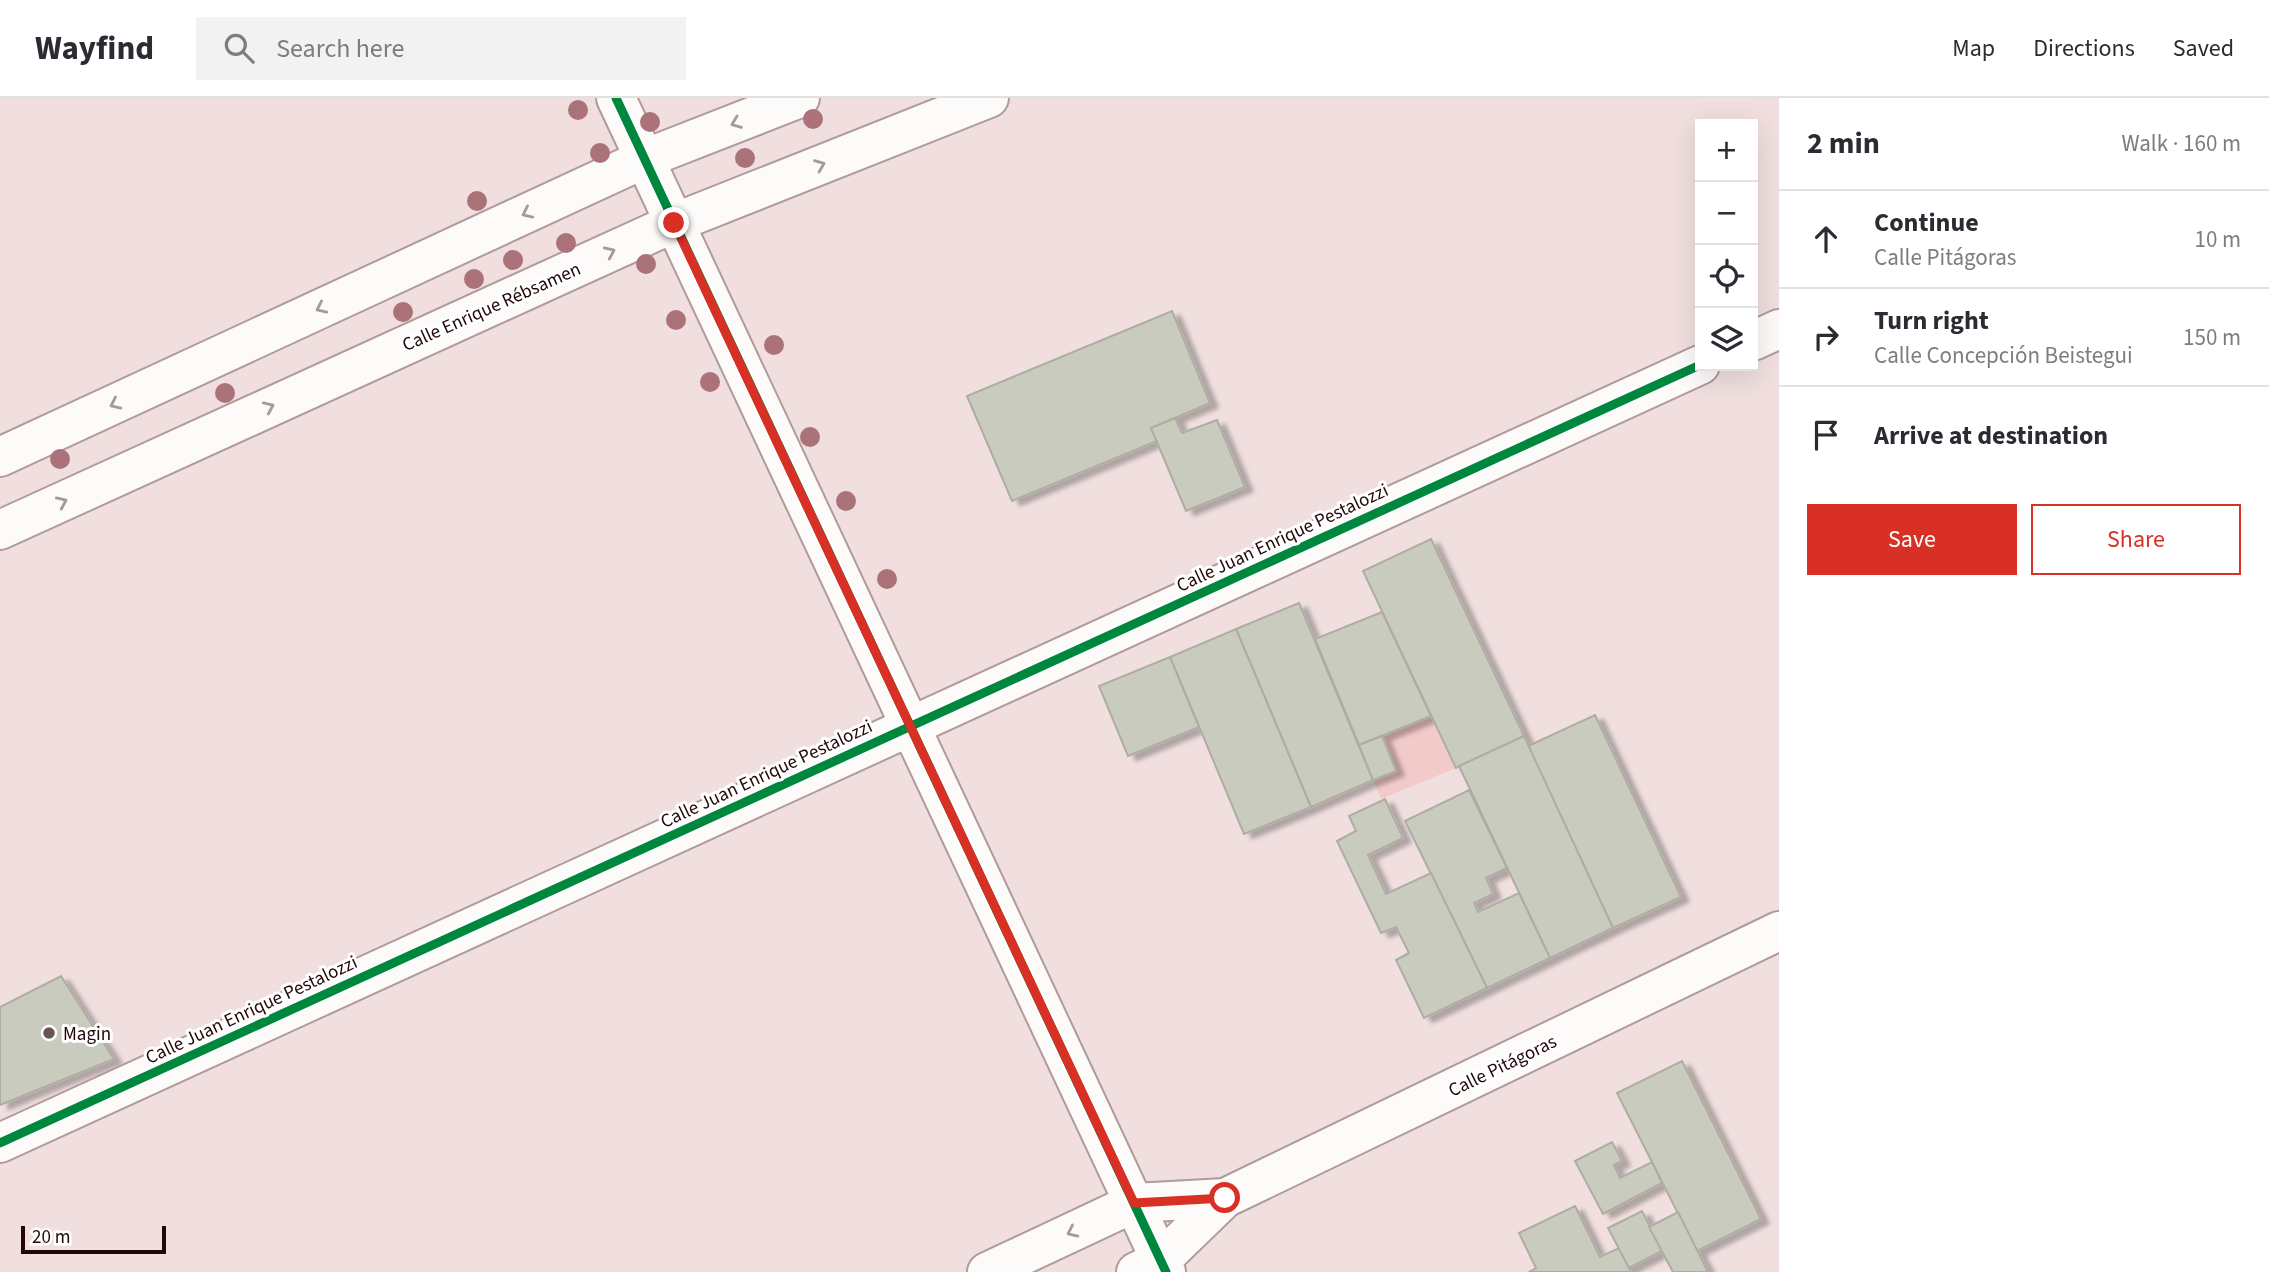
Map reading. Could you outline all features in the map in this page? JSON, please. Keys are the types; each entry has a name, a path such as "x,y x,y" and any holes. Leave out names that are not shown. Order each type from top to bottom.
{"street":[{"path":"616,98 1134,1203 1154,1268"},
{"path":"0,457 644,159 800,98"},
{"name":"Calle Enrique Rébsamen","path":"0,530 927,109 989,98"},
{"path":"1758,339 1779,329"},
{"name":"Calle Juan Enrique Pestalozzi","path":"0,1143 1695,367"},
{"name":"Calle Pitágoras","path":"1154,1268 1225,1198 1779,931"},
{"name":"Calle Pitágoras","path":"987,1272 1134,1203 1225,1198"}],"shaded area":[{"path":"1431,716 1456,768 1381,799 1373,780 1396,771 1382,736"}],"building":[{"path":"1172,311 1210,403 1151,428 1157,441 1012,501 967,396"},
{"path":"1175,418 1182,433 1217,420 1245,487 1186,511 1151,428"},
{"path":"1431,539 1524,736 1456,768 1363,571"},
{"path":"1299,603 1373,780 1311,807 1236,629"},
{"path":"1382,612 1431,716 1359,745 1315,639"},
{"path":"1236,629 1311,807 1244,834 1170,657"},
{"path":"1170,657 1199,727 1128,756 1099,686"},
{"path":"1595,715 1681,897 1613,928 1528,746"},
{"path":"1382,736 1396,771 1373,780 1359,745"},
{"path":"1524,736 1613,928 1550,958 1459,766"},
{"path":"1469,790 1507,868 1486,878 1493,894 1474,903 1478,912 1519,893 1550,958 1487,988 1405,821"},
{"path":"1385,799 1403,838 1368,855 1386,894 1431,873 1487,988 1424,1018 1396,960 1409,953 1396,927 1381,933 1337,841 1356,831 1349,816"},
{"name":"Magin","path":"61,976 114,1059 0,1105 0,1007"},
{"path":"1682,1061 1761,1219 1697,1251 1617,1093"},
{"path":"1612,1142 1622,1161 1614,1165 1620,1178 1652,1162 1662,1183 1603,1214 1575,1161"},
{"path":"1575,1206 1600,1257 1619,1248 1631,1272 1529,1272 1536,1268 1519,1233"},
{"path":"1642,1211 1662,1251 1629,1268 1608,1228"},
{"path":"1678,1212 1708,1272 1673,1272 1649,1227"}],"cycle path":[{"path":"616,98 1166,1272"},
{"path":"0,1143 1695,367"}],"place":[{"name":"Magin","path":"49,1033"}],"route":[{"path":"674,223 1134,1203 1225,1198"}]}
